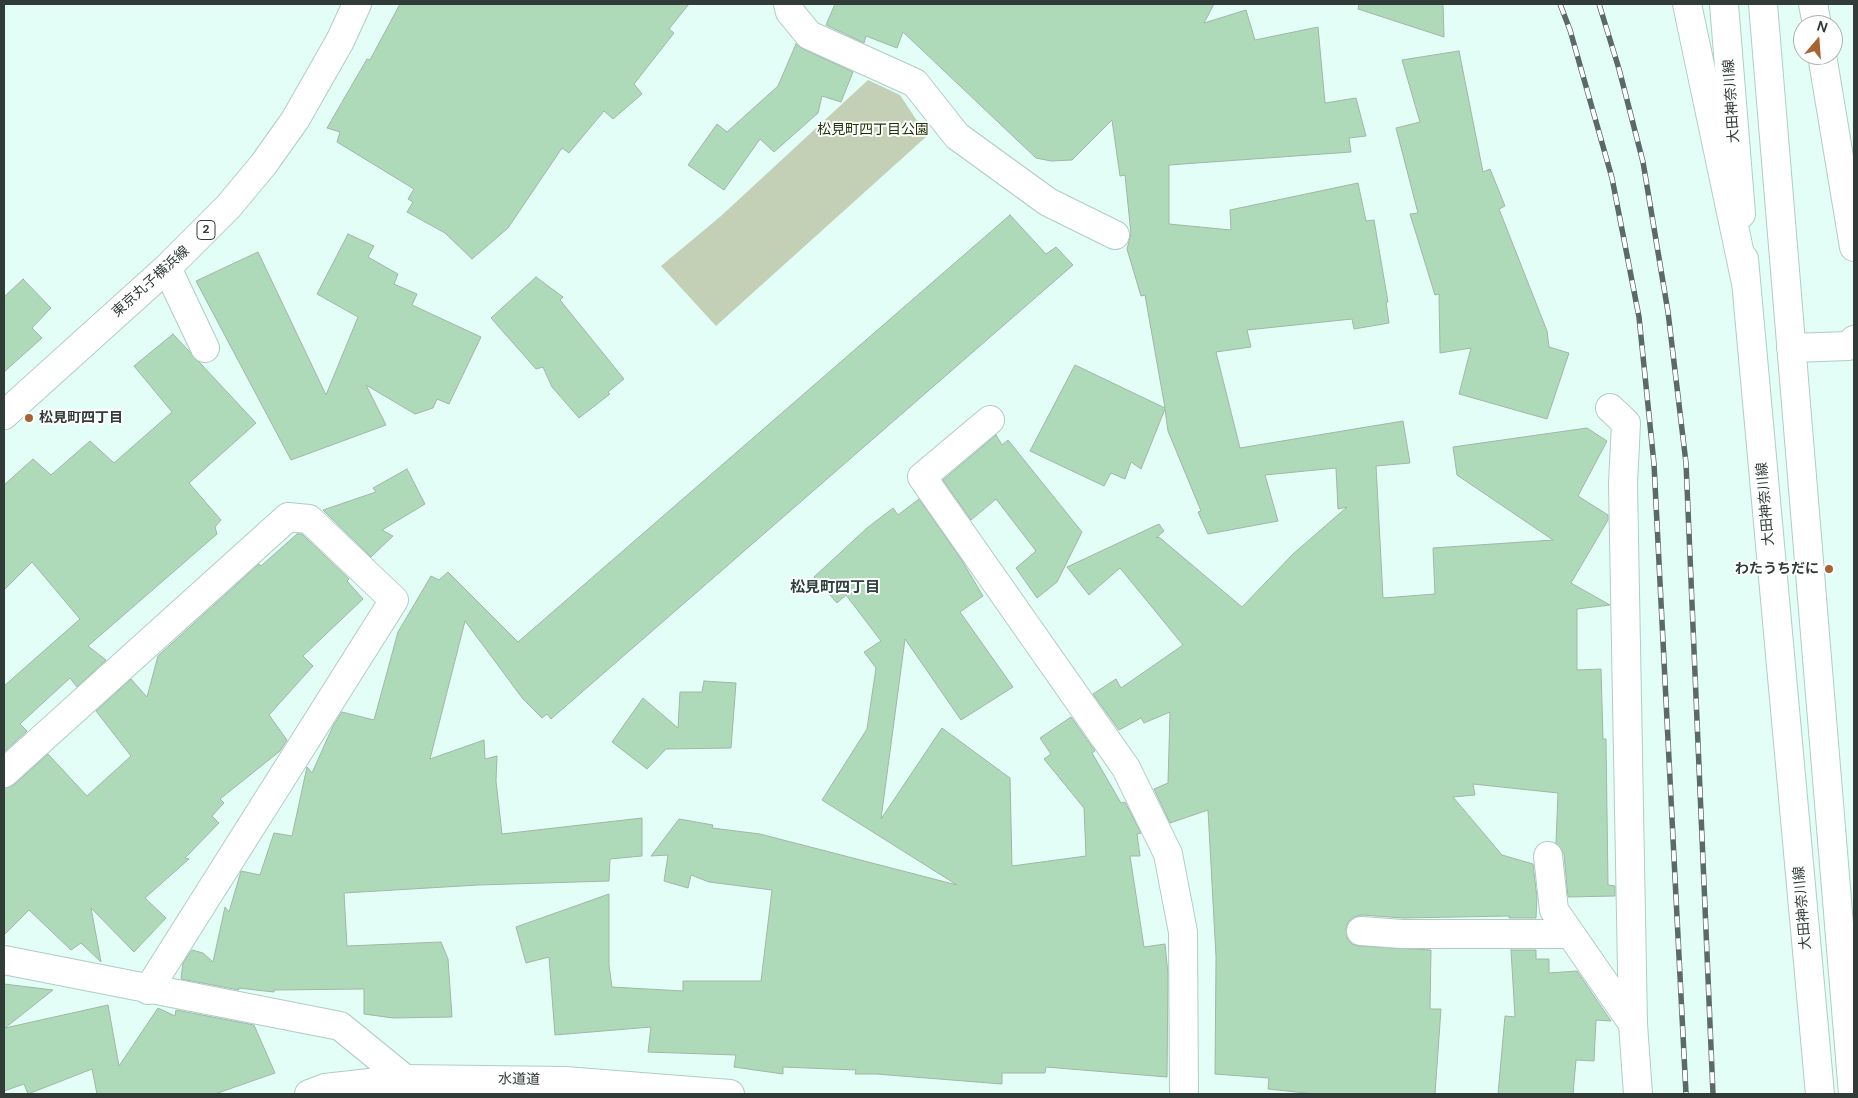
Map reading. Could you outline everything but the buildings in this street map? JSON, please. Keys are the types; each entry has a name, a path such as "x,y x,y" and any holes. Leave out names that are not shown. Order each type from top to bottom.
{"main road":[{"name":"東京丸子横浜線","path":"4,415 167,268 228,207 263,165 319,81 357,4"},
{"path":"788,4 790,12 809,35 915,83 957,136 1048,202 1115,235"},
{"path":"1687,4 1746,283"},
{"name":"大田神奈川線","path":"1724,4 1746,283 1820,1094"},
{"path":"1763,4 1852,1094"},
{"path":"1824,65 1854,247"},
{"path":"167,268 205,348"},
{"path":"1791,348 1849,346 1854,340"},
{"path":"1610,408 1626,423 1623,484 1633,1024 1638,1094"},
{"path":"990,420 922,477 1126,768 1168,854 1183,932 1184,1094"},
{"path":"4,773 288,517 309,519 394,600 148,990"},
{"path":"1548,856 1554,910 1633,1024"},
{"path":"1361,931 1402,934 1570,934"},
{"path":"4,960 148,990 340,1026 405,1079"},
{"name":"水道道","path":"309,1094 325,1088 405,1079 730,1094"}],"green space":[{"name":"松見町四丁目公園","path":"868,80 900,95 927,136 716,326 661,266 721,216"}],"railway":[{"path":"1560,4 1570,30 1612,178 1639,317 1654,464 1686,1094"},
{"path":"1599,4 1619,69 1643,162 1668,312 1686,463 1713,1094"}],"place":[{"name":"松見町四丁目","path":"29,418"},
{"name":"わたうちだに","path":"1829,569"}],"district":[{"name":"松見町四丁目","path":"835,588"}]}
